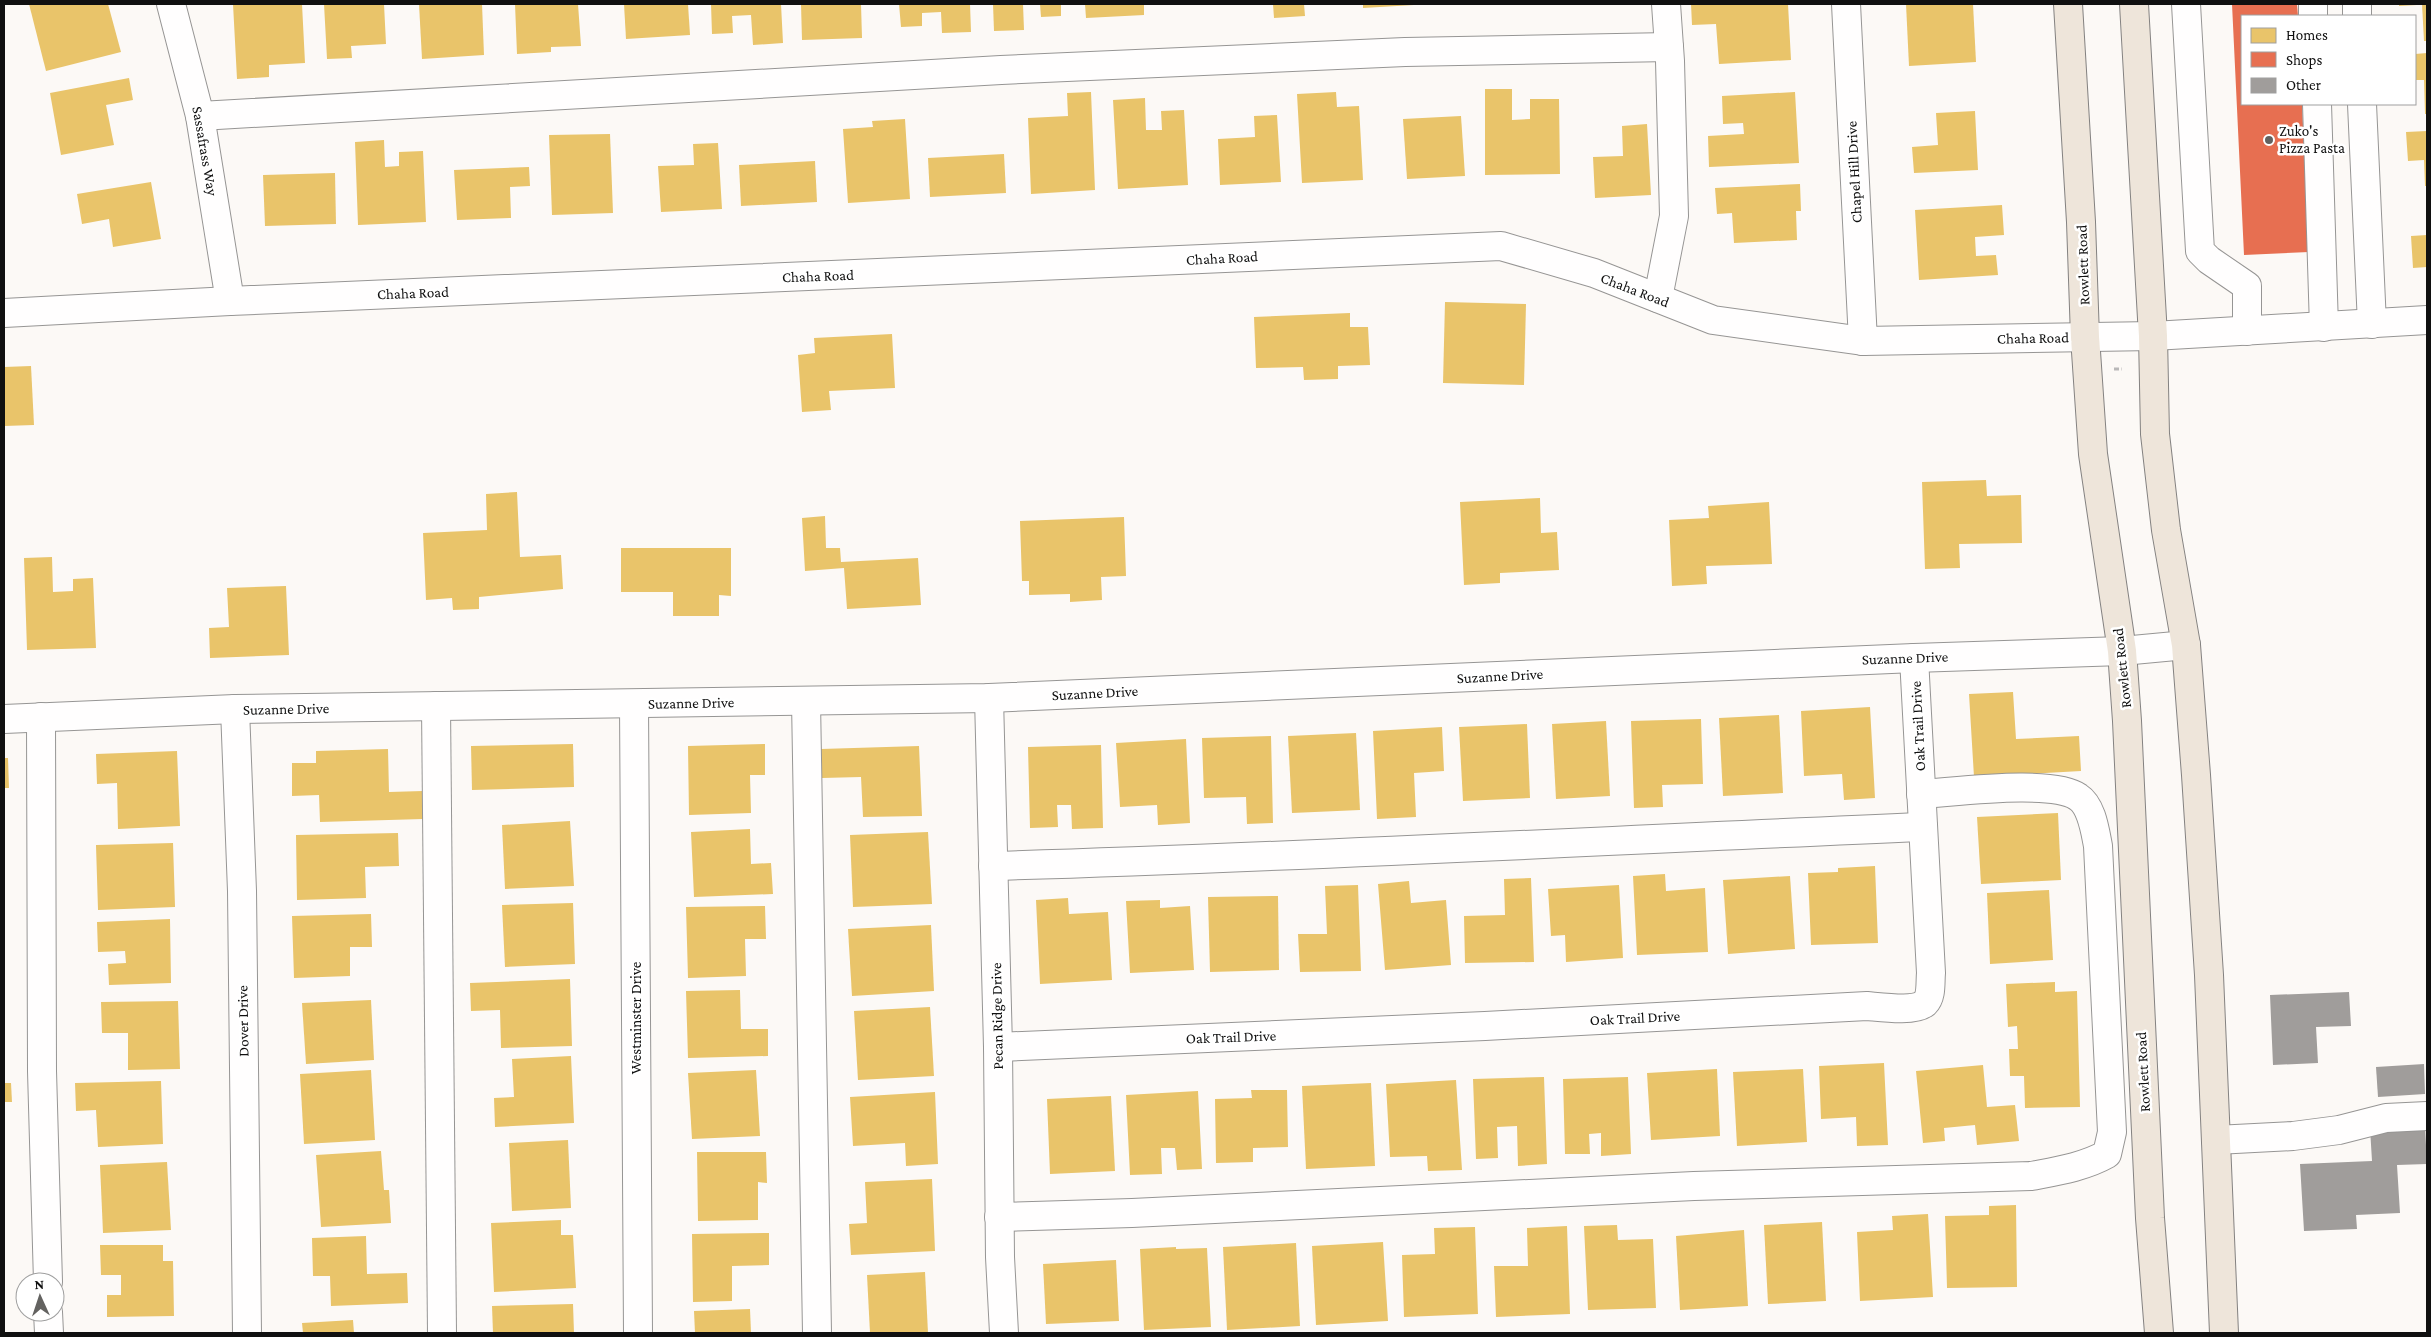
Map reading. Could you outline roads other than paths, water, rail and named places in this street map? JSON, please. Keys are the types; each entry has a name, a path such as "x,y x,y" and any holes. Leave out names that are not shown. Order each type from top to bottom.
{"main road":[{"name":"Rowlett Road","path":"2068,4 2092,454 2122,651 2150,1218 2159,1333"},
{"path":"2134,4 2153,336 2155,434 2166,530 2186,645 2209,975 2224,1333"}],"street":[{"name":"Sassafrass Way","path":"171,4 200,116 230,301"},
{"path":"1658,298 1674,216 1666,4"},
{"name":"Chapel Hill Drive","path":"1846,4 1863,341"},
{"path":"2186,4 2200,251 2209,260 2247,286 2247,331"},
{"path":"200,116 1011,69 1405,52 1669,47"},
{"path":"2317,105 2324,326"},
{"path":"2362,105 2372,324"},
{"name":"Chaha Road","path":"4,313 230,301 1500,246 1594,273 1713,320 1863,341 2153,336 2427,320"},
{"name":"Suzanne Drive","path":"4,718 235,710 989,698 1914,658 2122,651 2186,645"},
{"name":"Oak Trail Drive","path":"998,1047 1485,1026 1867,1006 1912,1009 1925,1003 1930,992 1914,658"},
{"name":"Pecan Ridge Drive","path":"989,698 1004,1333"},
{"path":"806,701 817,1333"},
{"name":"Westminster Drive","path":"634,704 638,1333"},
{"path":"436,706 442,1333"},
{"name":"Dover Drive","path":"235,710 242,891 247,1333"},
{"path":"41,717 42,1071 48,1272"},
{"path":"1000,1217 1132,1213 1684,1187 2031,1176 2067,1170 2097,1160 2107,1154 2112,1132 2098,846 2092,818 2080,798 2067,790 2035,788 1922,794"},
{"path":"993,866 1197,860 1508,844 1923,827"},
{"path":"2216,1140 2293,1136 2339,1130 2386,1118 2427,1116"}],"place":[{"name":"Zuko's Pizza Pasta","path":"2269,140"}]}
